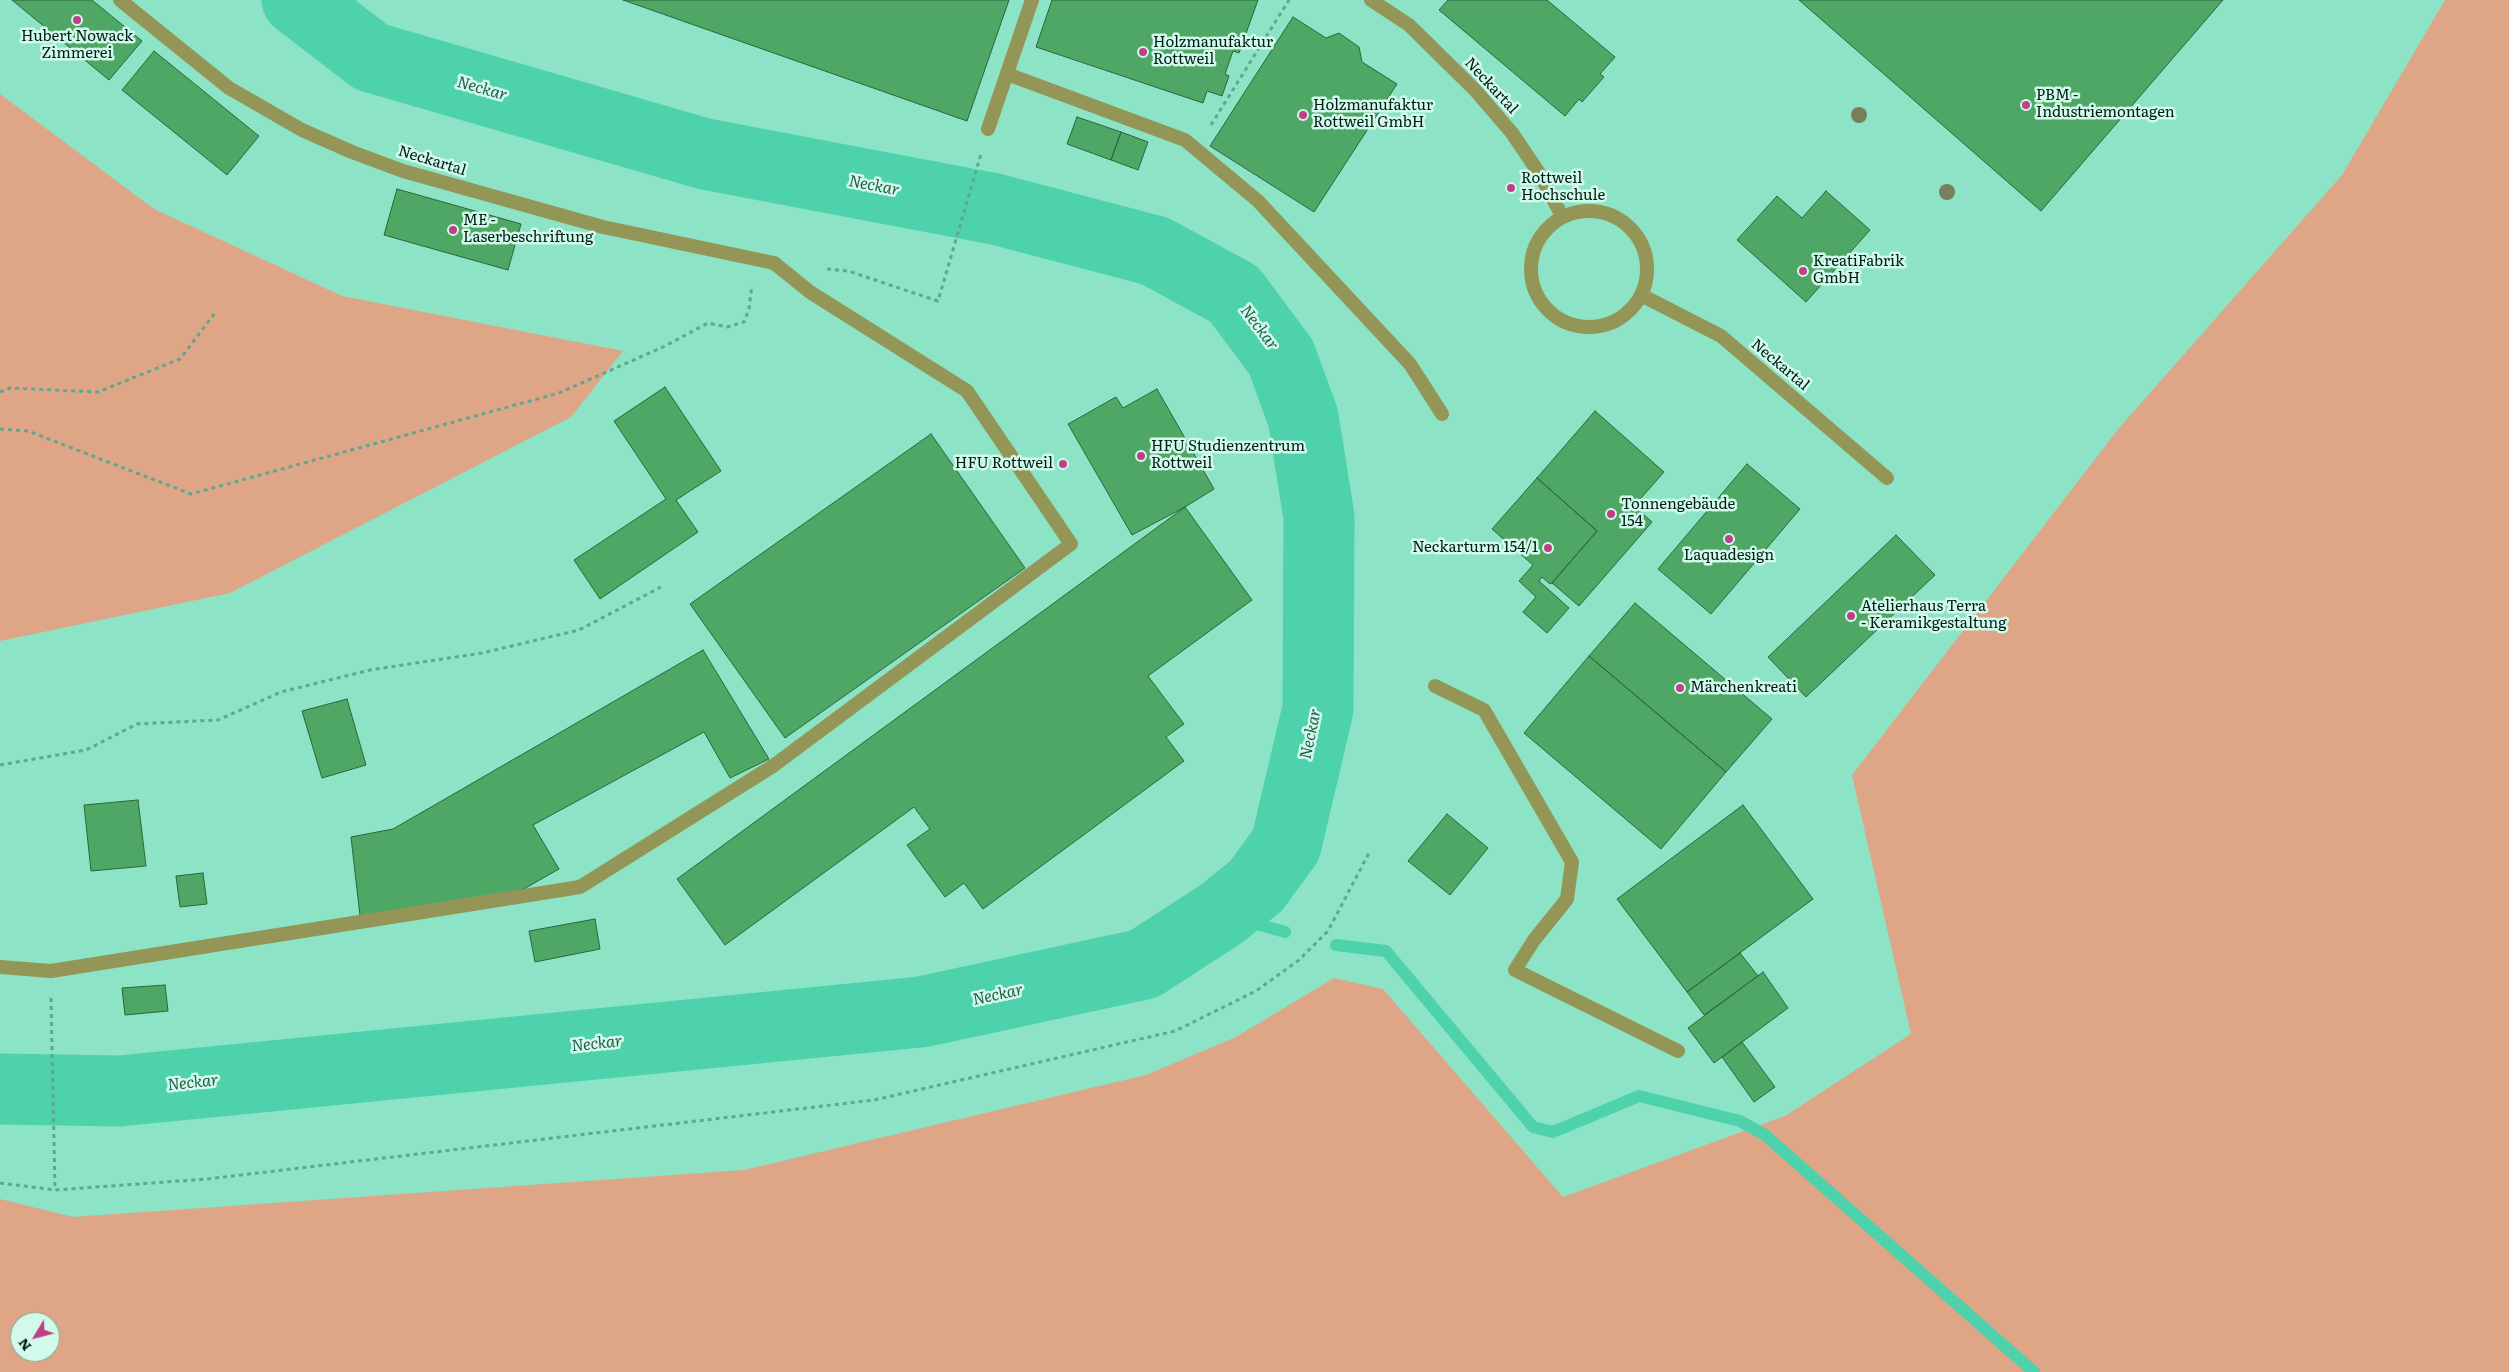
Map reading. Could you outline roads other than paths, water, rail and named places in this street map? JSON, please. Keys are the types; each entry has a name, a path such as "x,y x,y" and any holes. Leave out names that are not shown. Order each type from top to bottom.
{"street":[{"name":"Neckartal","path":"0,967 51,971 580,887 773,766 1071,544 967,391 810,292 774,263 603,227 403,171 352,152 302,130 229,88 120,0"},
{"path":"988,128 1032,0"},
{"name":"Neckartal","path":"1371,0 1409,25 1475,90 1512,133 1538,173 1562,216"},
{"path":"1006,74 1185,140 1258,201 1410,364 1442,414"},
{"path":"1580,210 1598,211 1615,216 1630,227 1641,242 1647,259 1647,277 1641,295 1630,310 1615,322 1596,327 1576,326 1558,319 1544,306 1535,291 1531,274 1531,257 1543,234 1562,216 1580,210"},
{"name":"Neckartal","path":"1641,295 1721,336 1887,478"},
{"path":"1436,686 1484,710 1572,862 1567,899 1534,940 1516,970 1678,1051"}],"waterway":[{"name":"Neckar","path":"0,1089 119,1091 921,1012 1144,964 1221,914 1256,886 1286,845 1318,709 1319,517 1303,417 1281,357 1234,294 1155,251 995,209 705,154 371,57 297,0"},
{"path":"1221,914 1285,932"},
{"path":"1336,945 1386,951 1533,1127 1553,1132 1639,1096 1740,1121 1765,1135 2034,1372"}],"place":[{"name":"Hubert Nowack Zimmerei","path":"77,20"},
{"name":"Holzmanufaktur Rottweil","path":"1143,52"},
{"name":"PBM - Industriemontagen","path":"2026,105"},
{"name":"Holzmanufaktur Rottweil GmbH","path":"1303,115"},
{"name":"Rottweil Hochschule","path":"1511,188"},
{"name":"ME - Laserbeschriftung","path":"453,230"},
{"name":"KreatiFabrik GmbH","path":"1803,271"},
{"name":"HFU Studienzentrum Rottweil","path":"1141,456"},
{"name":"HFU Rottweil","path":"1063,464"},
{"name":"Tonnengebäude 154","path":"1611,514"},
{"name":"Laquadesign","path":"1729,539"},
{"name":"Neckarturm 154/1","path":"1548,548"},
{"name":"Atelierhaus Terra - Keramikgestaltung","path":"1851,616"},
{"name":"Märchenkreati","path":"1680,688"}]}
